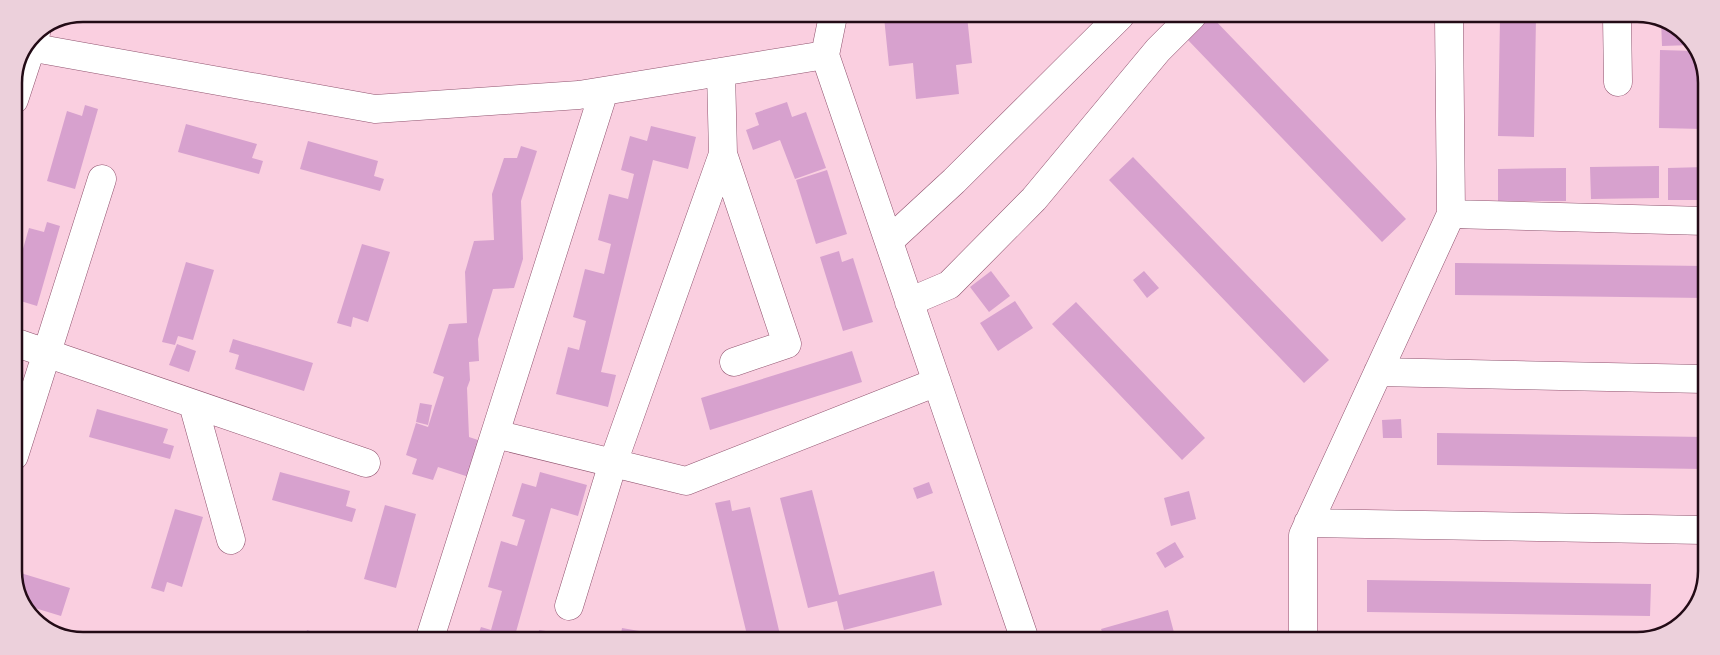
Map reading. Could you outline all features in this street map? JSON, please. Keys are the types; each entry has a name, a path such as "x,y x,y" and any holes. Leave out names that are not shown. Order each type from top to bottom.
{"street":[{"path":"832,23 826,56 1022,632"},
{"path":"889,241 954,182 1113,23"},
{"path":"909,302 949,285 1034,199 1158,50 1185,23"},
{"path":"1303,632 1303,535 1451,214 1449,23"},
{"path":"1617,23 1618,82"},
{"path":"37,44 375,109 579,95 826,56"},
{"path":"722,72 723,154 787,344 734,362"},
{"path":"432,632 604,91"},
{"path":"569,606 613,463 723,154"},
{"path":"23,427 102,179"},
{"path":"1451,214 1697,221"},
{"path":"23,345 366,463"},
{"path":"1378,372 1698,379"},
{"path":"495,434 686,481 937,382"},
{"path":"193,404 231,540"},
{"path":"1308,523 1698,530"}],"building":[{"path":"885,23 968,23 972,63 956,65 959,94 916,99 913,63 889,66"},
{"path":"1204,23 1218,23 1406,219 1382,242 1187,39"},
{"path":"1500,23 1536,23 1534,137 1498,136"},
{"path":"1661,28 1674,35 1684,45 1662,46"},
{"path":"1660,50 1688,51 1693,60 1697,80 1697,129 1659,128"},
{"path":"787,102 792,117 806,112 826,168 795,179 780,140 753,150 746,130 759,125 755,113"},
{"path":"85,105 98,109 75,189 47,181 67,111 82,116"},
{"path":"186,124 257,144 252,158 263,161 259,174 178,152"},
{"path":"651,126 696,137 688,169 653,160 601,372 616,375 608,407 556,394 568,347 579,350 586,321 573,317 585,269 604,274 611,244 598,240 609,194 628,199 634,174 621,170 630,136 647,141"},
{"path":"308,141 378,161 374,176 384,179 380,191 300,169"},
{"path":"521,146 537,151 521,201 523,259 514,288 493,289 478,339 479,361 469,362 470,380 467,388 469,437 481,441 469,477 438,467 433,480 412,474 417,459 406,455 416,423 428,427 444,377 433,373 449,324 467,323 465,272 474,241 494,240 492,194 504,158 517,158"},
{"path":"1133,157 1329,360 1304,383 1109,180"},
{"path":"1659,166 1659,198 1591,199 1590,167"},
{"path":"1697,167 1697,200 1668,200 1668,168"},
{"path":"1566,168 1566,201 1498,201 1498,169"},
{"path":"827,170 847,234 816,244 796,180"},
{"path":"47,222 60,226 37,306 23,302 23,249 29,228 44,232"},
{"path":"362,244 390,252 368,322 353,317 351,327 337,323"},
{"path":"839,251 842,262 853,258 873,322 843,331 820,257"},
{"path":"186,262 214,270 193,340 178,336 175,345 162,342"},
{"path":"1455,263 1697,266 1697,298 1455,295"},
{"path":"991,271 1010,296 989,312 970,287"},
{"path":"1144,271 1159,288 1147,298 1133,280"},
{"path":"1015,301 1033,328 998,351 980,323"},
{"path":"1076,302 1205,438 1182,460 1052,324"},
{"path":"233,339 313,363 304,391 235,369 239,355 229,352"},
{"path":"177,344 196,351 189,372 169,365"},
{"path":"852,351 862,382 710,430 701,398"},
{"path":"420,403 432,405 428,425 416,422"},
{"path":"97,409 168,429 163,443 174,446 170,459 89,437"},
{"path":"1401,419 1402,438 1383,438 1382,420"},
{"path":"1437,433 1698,437 1698,469 1437,465"},
{"path":"280,472 350,491 346,506 356,509 352,522 272,500"},
{"path":"540,472 587,485 578,516 551,508 516,632 479,632 481,627 491,630 502,591 488,587 501,541 517,546 525,520 512,516 522,483 536,487"},
{"path":"929,482 933,493 917,499 913,488"},
{"path":"812,490 839,595 934,571 942,605 844,630 837,601 808,608 780,498"},
{"path":"1189,491 1196,519 1171,526 1164,498"},
{"path":"730,500 732,511 750,507 779,632 746,632 715,503"},
{"path":"385,505 416,514 396,588 364,579"},
{"path":"175,509 203,517 182,587 167,582 164,592 151,588"},
{"path":"1175,542 1184,557 1165,568 1156,553"},
{"path":"23,574 70,588 61,616 34,608 27,595"},
{"path":"1367,580 1651,584 1650,616 1367,612"},
{"path":"1168,610 1174,632 1102,632 1101,629"},
{"path":"622,628 645,632 621,632"}]}
